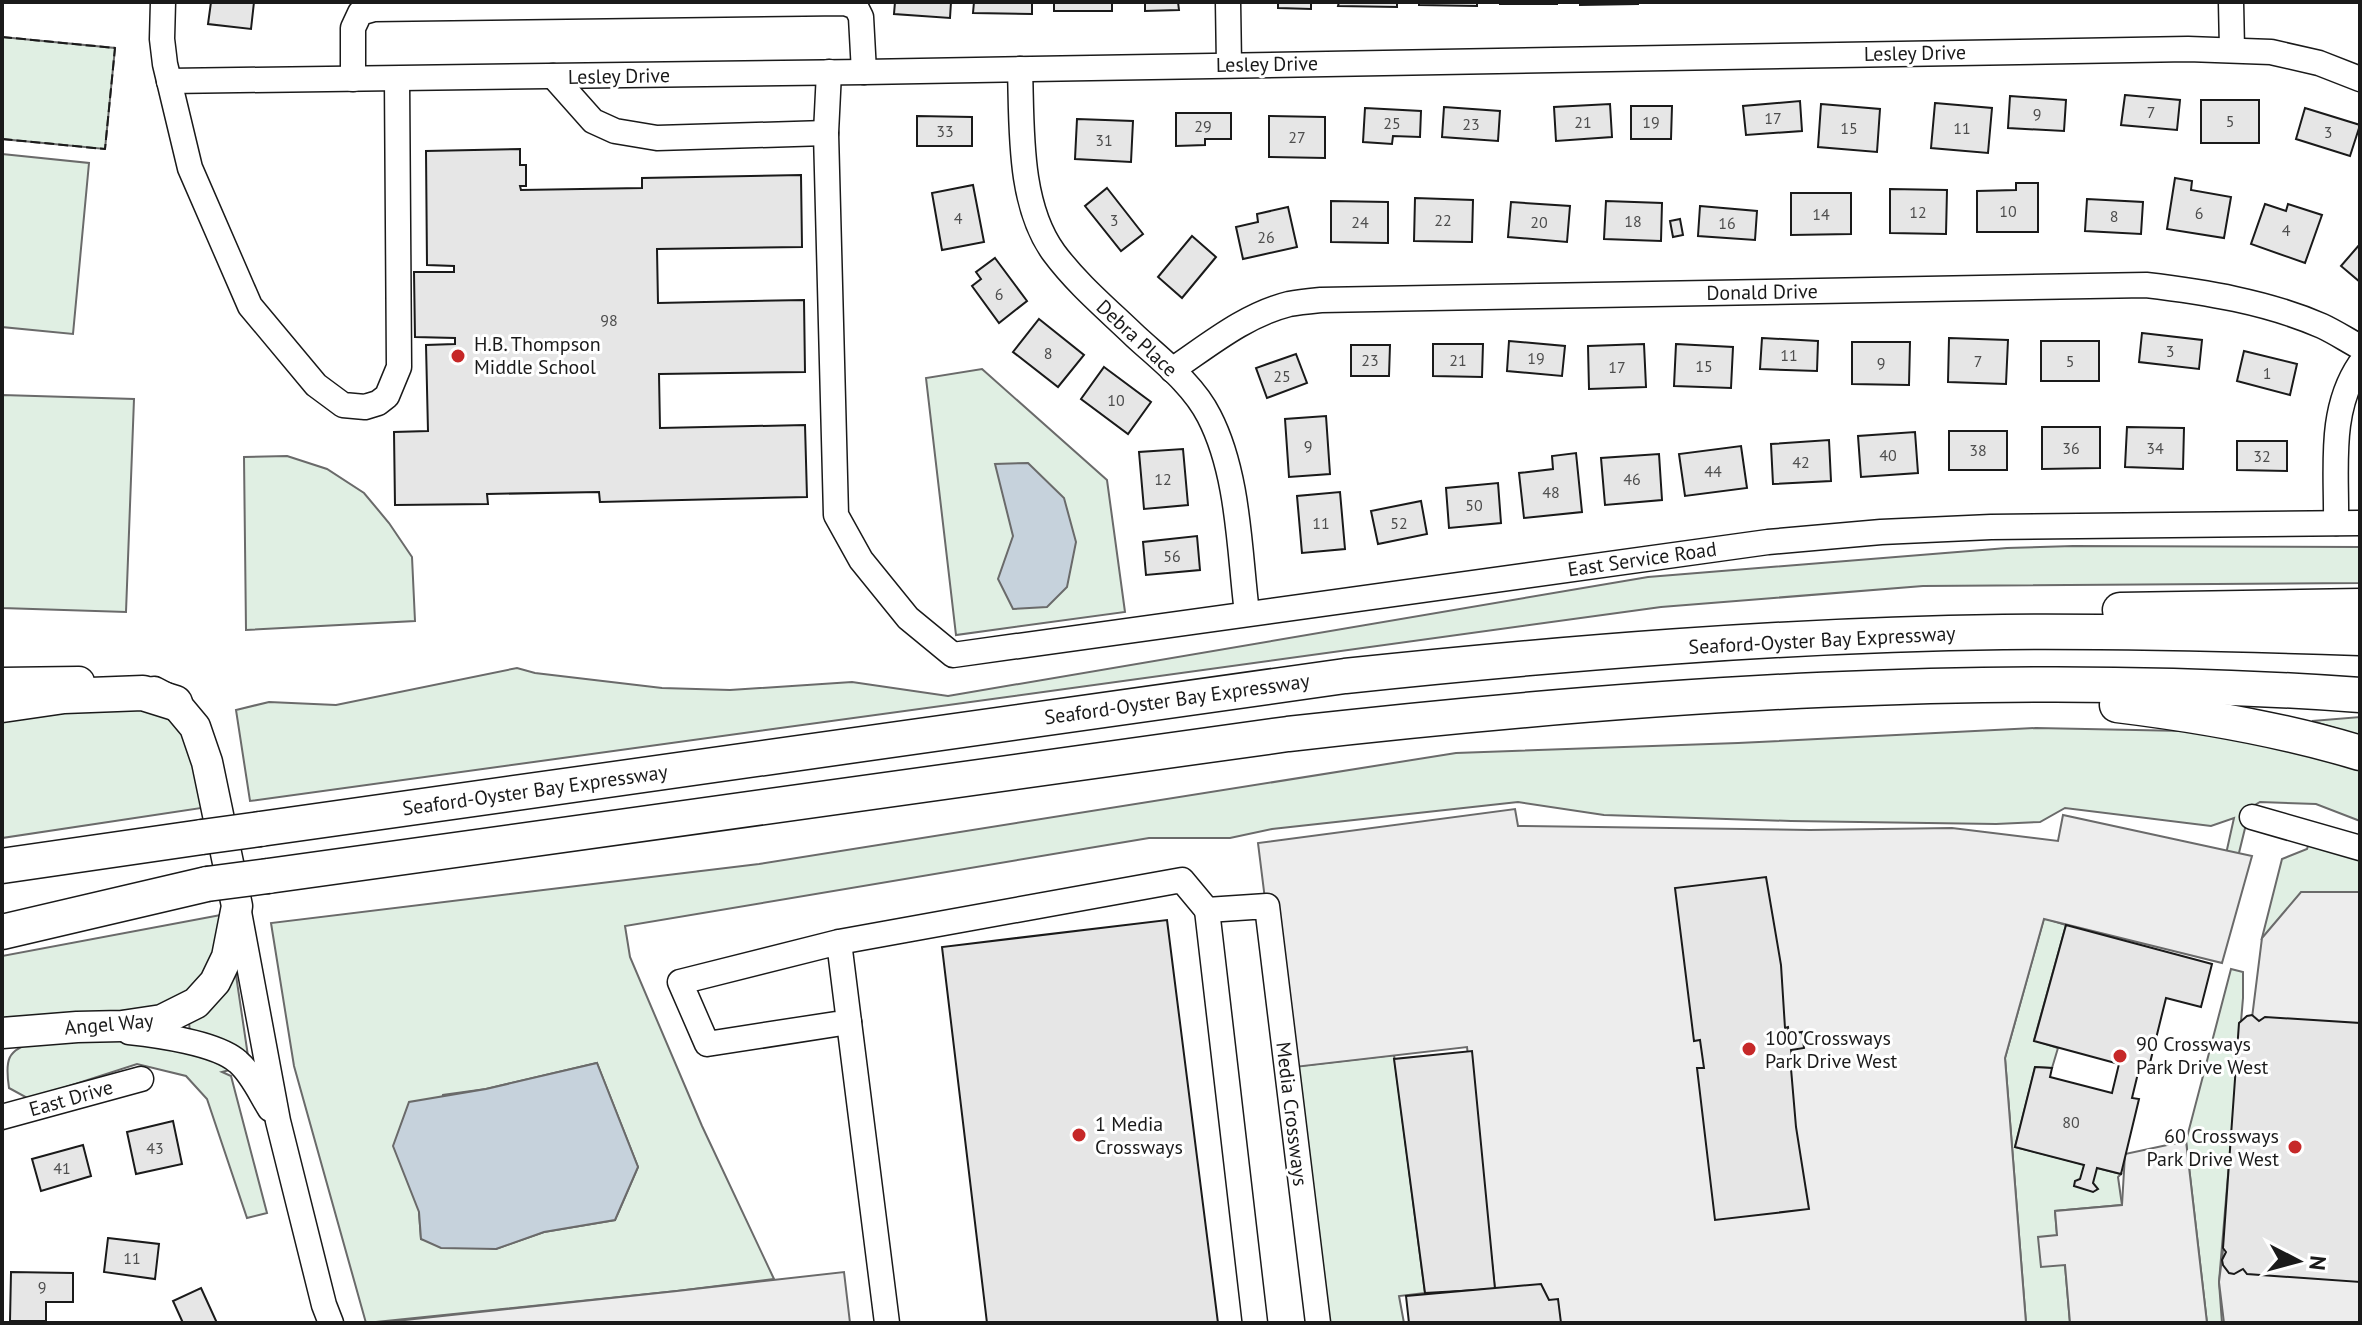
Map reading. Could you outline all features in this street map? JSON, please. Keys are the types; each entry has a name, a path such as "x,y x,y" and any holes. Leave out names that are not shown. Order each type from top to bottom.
{"highway":[{"path":"1693,645 1827,627 1963,617 2111,610 2360,606"},
{"name":"Seaford-Oyster Bay Expressway","path":"2,866 1345,676 1505,659 1693,645 2001,632 2360,638"},
{"path":"2,914 1288,734 1457,715 1617,701 1858,689 2035,685 2190,687 2360,695"},
{"path":"2,705 64,696 143,693 175,703"},
{"path":"1617,701 2092,702 2181,712 2254,726 2360,753"},
{"path":"2,853 202,837"},
{"path":"2,932 207,884"}],"main road":[{"path":"2,683 99,681 145,688 175,703"},
{"name":"Angel Way","path":"2,1033 122,1026 162,1020 196,1003 215,982 227,957 237,906 207,762 195,727 175,703"}],"street":[{"path":"163,2 162,39 167,72 190,168 250,306 316,385 343,405 365,407 378,403 387,396 399,367 397,79"},
{"path":"1228,2 1229,65"},
{"path":"2231,2 2232,49"},
{"path":"353,79 353,28 360,13 374,9 845,3 856,7 861,17 864,72"},
{"name":"Lesley Drive","path":"167,72 397,79 2232,49 2271,52 2307,60 2360,79"},
{"name":"Debra Place","path":"1020,69 1023,151 1029,193 1042,233 1085,290 1192,390 1208,413 1223,444 1231,482 1247,613"},
{"path":"553,76 593,121 615,131 657,138 826,133 829,72"},
{"name":"East Service Road","path":"826,133 836,515 861,560 908,618 953,655 1768,542 2006,526 2348,523"},
{"name":"Donald Drive","path":"1172,370 1259,315 1291,304 1337,299 2146,285 2199,291 2273,309 2321,326 2360,347"},
{"path":"2348,523 2337,433 2340,407 2360,364"},
{"path":"2252,817 2360,848"},
{"path":"849,1022 707,1044 680,982 839,942 1182,880 1207,910 1255,1323"},
{"path":"237,906 278,1121 331,1323"},
{"name":"Media Crossways","path":"1207,910 1267,906 1318,1323"},
{"path":"839,942 887,1323"},
{"path":"77,1027 158,1035 225,1053 238,1062 250,1077 278,1121"},
{"path":"2,1050 5,1044 32,1030"},
{"name":"East Drive","path":"2,1117 141,1079"}],"green space":[{"path":"2,37 115,48 105,149 2,139"},
{"path":"2,154 89,163 73,334 2,327"},
{"path":"982,369 1107,480 1125,612 956,635 926,378"},
{"path":"2,395 134,399 126,612 2,608"},
{"path":"287,456 327,469 364,493 389,523 412,557 415,621 246,630 244,457"},
{"path":"2360,547 2360,583 1923,586 1661,607 250,801 236,710 269,702 336,705 517,668 535,673 662,688 730,690 852,682 948,696 1648,577 2007,548"},
{"path":"126,699 164,712 187,735 208,807 2,838 2,718"},
{"path":"2360,717 2360,736 2312,721"},
{"path":"2036,728 2285,733 2360,753 2360,821 2316,804 2260,802 2250,808 2236,865 2224,863 2234,818 2211,826 2065,808 2040,822 1791,821 1604,815 1518,802 1272,829 1230,838 1149,838 625,926 630,957 702,1126 774,1279 366,1323 294,1066 271,923 759,864 1456,753","holes":["597,1063 638,1167 615,1220 544,1232 496,1249 421,1239 419,1212 443,1095 486,1089"]},
{"path":"2312,834 2360,850 2360,892 2323,896 2262,938 2282,859 2307,849"},
{"path":"226,914 219,959 175,1005 2,1024 2,956"},
{"path":"2044,918 2066,925 2034,1040 2058,1048 2052,1068 2035,1067 2015,1147 2121,1174 2118,1177 2122,1205 2055,1211 2057,1235 2065,1265 2070,1323 2026,1323 2005,1058"},
{"path":"2231,969 2243,972 2243,998 2219,1282 2222,1323 2207,1323 2186,1141"},
{"path":"235,974 248,1056 190,1033 189,1022"},
{"path":"126,1040 203,1056 237,1068 222,1072 231,1076 267,1213 247,1218 207,1099 186,1076 137,1064 29,1099 9,1088 8,1063 13,1053 26,1045 36,1042"},
{"path":"1394,1055 1425,1293 1399,1296 1404,1323 1321,1323 1291,1067"}],"shaded area":[{"path":"1028,463 1064,498 1076,542 1067,587 1047,607 1013,609 998,579 1013,536 995,464"},
{"path":"1515,809 1518,826 1810,830 1952,828 2058,841 2063,815 2252,856 2222,963 2044,919 2005,1058 2026,1323 1545,1323 1495,1289 1467,1047 1286,1068 1258,843"},
{"name":"60 Crossways Park Drive West","path":"2301,892 2360,892 2360,1323 2224,1323 2219,1282 2262,938"},
{"path":"597,1063 638,1167 615,1220 544,1232 496,1249 441,1248 421,1239 419,1212 393,1146 409,1102 486,1089"},
{"path":"2186,1141 2207,1323 2070,1323 2065,1265 2041,1267 2038,1237 2057,1235 2055,1211 2122,1205 2125,1154"},
{"path":"844,1272 850,1323 377,1323 677,1291"}],"building":[{"path":"211,2 254,2 251,29 208,24"},
{"path":"895,2 951,2 950,18 894,14"},
{"path":"974,2 1032,2 1032,14 973,13"},
{"path":"1054,2 1112,2 1112,11 1054,11"},
{"path":"1145,2 1178,2 1179,10 1145,11"},
{"path":"1278,2 1311,2 1311,9 1278,8"},
{"path":"1339,2 1397,2 1397,7 1338,6"},
{"path":"1419,2 1477,2 1477,6 1419,5"},
{"path":"1557,2 1557,4 1500,4"},
{"path":"1580,2 1638,2 1638,4 1580,5"},
{"path":"2125,95 2180,100 2177,130 2121,125"},
{"path":"2010,96 2066,100 2064,131 2008,128"},
{"path":"2201,100 2259,100 2259,143 2201,143"},
{"path":"1800,101 1802,131 1746,135 1743,106"},
{"path":"1935,103 1992,108 1988,153 1931,148"},
{"path":"1610,104 1612,137 1556,141 1554,107"},
{"path":"1821,104 1880,109 1877,152 1818,147"},
{"path":"1631,106 1672,106 1671,139 1631,139"},
{"path":"1444,107 1500,111 1498,141 1442,137"},
{"path":"1365,108 1421,111 1420,137 1393,136 1392,144 1363,142"},
{"path":"2305,108 2360,125 2350,156 2296,139"},
{"path":"1176,113 1231,113 1231,139 1205,139 1205,145 1176,146"},
{"path":"917,116 972,117 972,146 917,146"},
{"path":"1269,116 1325,117 1325,158 1269,157"},
{"path":"1077,119 1133,121 1131,162 1075,159"},
{"path":"520,149 520,165 526,165 526,186 520,186 521,190 642,188 642,178 801,175 802,247 657,249 658,303 804,300 805,372 659,374 660,428 805,425 807,497 600,502 599,492 487,494 488,504 395,505 394,432 428,431 426,345 455,344 455,338 415,337 414,272 454,272 454,266 427,265 426,151"},
{"path":"2175,178 2192,181 2191,190 2231,197 2224,238 2167,229"},
{"path":"2016,183 2038,183 2038,232 1977,232 1977,191 2016,190"},
{"path":"973,185 984,242 942,250 932,193"},
{"path":"1107,188 1143,234 1121,251 1085,206"},
{"path":"1890,189 1947,190 1946,234 1890,233"},
{"path":"1791,193 1851,193 1851,234 1791,235"},
{"path":"1415,198 1473,200 1472,242 1414,241"},
{"path":"2087,199 2143,202 2141,234 2085,231"},
{"path":"1331,201 1388,202 1388,243 1331,242"},
{"path":"1606,201 1662,203 1661,241 1604,239"},
{"path":"1511,202 1570,206 1567,242 1508,237"},
{"path":"2265,204 2286,211 2288,204 2322,215 2305,263 2251,244"},
{"path":"1700,206 1757,211 1755,240 1698,236"},
{"path":"1288,207 1297,247 1243,259 1236,227 1258,222 1257,214"},
{"path":"1680,219 1683,235 1673,237 1670,221"},
{"path":"1192,236 1216,257 1182,298 1158,277"},
{"path":"2360,244 2360,282 2341,266"},
{"path":"995,258 1027,301 999,323 972,286 981,279 976,272"},
{"path":"1039,319 1084,355 1058,387 1013,352"},
{"path":"2142,333 2202,340 2199,369 2139,362"},
{"path":"1762,338 1818,341 1817,371 1760,369"},
{"path":"1949,338 2008,340 2006,384 1948,382"},
{"path":"1509,341 1565,346 1562,376 1507,371"},
{"path":"2041,341 2099,341 2099,381 2041,381"},
{"path":"1852,342 1910,342 1909,385 1852,384"},
{"path":"1433,344 1483,344 1482,377 1433,376"},
{"path":"1644,344 1646,387 1589,389 1588,346"},
{"path":"1676,344 1733,347 1731,388 1674,386"},
{"path":"1351,345 1390,345 1389,376 1351,376"},
{"path":"2244,351 2297,364 2290,395 2237,381"},
{"path":"1296,354 1307,383 1267,398 1256,368"},
{"path":"1104,367 1151,402 1128,434 1081,399"},
{"path":"1326,416 1330,474 1289,477 1285,419"},
{"path":"2042,427 2100,427 2100,468 2042,469"},
{"path":"2127,427 2184,428 2183,469 2125,467"},
{"path":"1949,431 2007,431 2007,470 1949,470"},
{"path":"1915,432 1918,473 1861,477 1858,436"},
{"path":"1829,440 1831,481 1773,484 1771,444"},
{"path":"2237,441 2287,441 2287,471 2237,470"},
{"path":"1741,446 1747,488 1685,496 1679,454"},
{"path":"1183,449 1188,505 1144,509 1139,452"},
{"path":"1576,453 1582,512 1524,518 1519,473 1553,469 1552,456"},
{"path":"1659,454 1662,500 1605,505 1601,458"},
{"path":"1498,483 1501,523 1449,528 1446,488"},
{"path":"1340,492 1345,549 1302,553 1297,496"},
{"path":"1421,501 1427,534 1378,544 1371,511"},
{"path":"1197,536 1200,570 1146,575 1143,542"},
{"name":"100 Crossways Park Drive West","path":"1766,877 1781,965 1785,1028 1788,1027 1789,1034 1802,1032 1804,1048 1791,1050 1790,1057 1796,1127 1809,1209 1715,1220 1697,1068 1704,1068 1700,1040 1694,1041 1675,888"},
{"name":"1 Media Crossways","path":"1167,920 1218,1323 987,1323 942,947"},
{"name":"90 Crossways Park Drive West","path":"2066,925 2212,964 2201,1007 2166,998 2148,1071 2139,1069 2132,1098 2139,1099 2121,1174 2097,1168 2093,1183 2098,1189 2093,1192 2074,1186 2075,1181 2080,1179 2084,1165 2015,1147 2035,1067 2052,1068 2050,1077 2112,1093 2119,1064 2034,1041"},
{"name":"60 Crossways Park Drive West","path":"2252,1015 2259,1021 2265,1017 2360,1023 2360,1282 2247,1274 2243,1269 2234,1274 2223,1265 2239,1023"},
{"path":"1472,1051 1495,1289 1425,1293 1394,1059"},
{"path":"173,1121 182,1164 136,1174 127,1132"},
{"path":"83,1145 91,1176 41,1191 32,1159"},
{"path":"108,1238 159,1244 155,1279 104,1272"},
{"path":"11,1272 73,1273 73,1302 46,1302 46,1321 10,1321"},
{"path":"1541,1284 1549,1300 1558,1299 1561,1323 1409,1323 1406,1296"},
{"path":"201,1288 217,1323 183,1323 173,1301"}],"fence":[{"path":"2,37 115,48 105,149 2,139"}],"place":[{"name":"H.B. Thompson Middle School","path":"458,356"},
{"name":"100 Crossways Park Drive West","path":"1749,1049"},
{"name":"90 Crossways Park Drive West","path":"2120,1056"},
{"name":"1 Media Crossways","path":"1079,1135"},
{"name":"60 Crossways Park Drive West","path":"2295,1147"}]}
